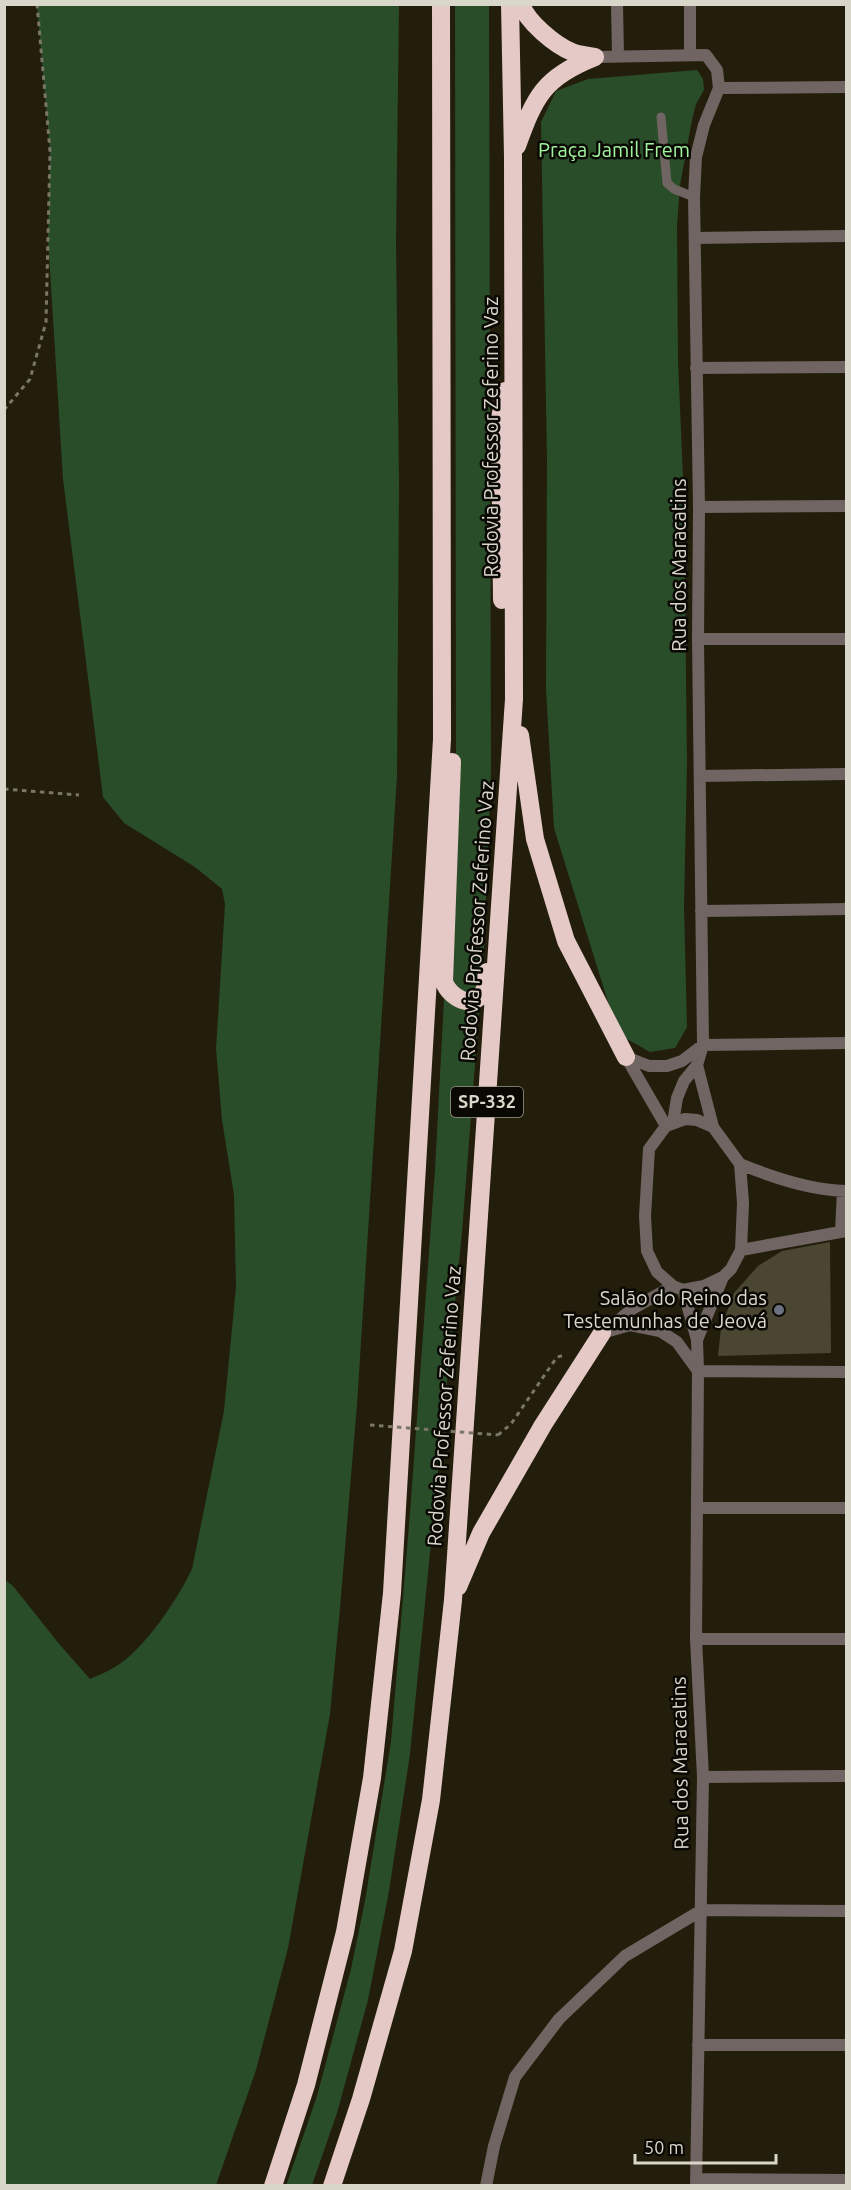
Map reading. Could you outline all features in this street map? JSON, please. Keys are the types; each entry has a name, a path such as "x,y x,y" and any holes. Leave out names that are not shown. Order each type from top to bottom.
{"highway":[{"name":"Rodovia Professor Zeferino Vaz","path":"273,2186 306,2085 345,1932 372,1778 392,1593 442,739 441,4"},
{"name":"Rodovia Professor Zeferino Vaz","path":"332,2186 361,2099 403,1952 431,1800 453,1600 514,699 513,157 510,4"},
{"path":"521,4 523,11 544,34 571,52 595,57"},
{"path":"513,157 527,120 543,89 571,66 595,57"},
{"path":"441,398 450,429 452,750 444,982 449,993 456,998 470,1001 478,999 486,987 491,916 503,678 500,418 514,342"},
{"path":"514,699 535,838 566,941 626,1057"},
{"path":"453,1600 481,1533 543,1425 602,1333"}],"street":[{"path":"617,4 618,56"},
{"path":"690,4 690,54"},
{"path":"595,57 690,54 705,56 717,70 719,88 846,87"},
{"name":"Rua dos Maracatins","path":"670,1125 684,1081 697,1065 703,1045 694,196 696,157 704,125 719,88"},
{"path":"696,238 846,236"},
{"path":"696,368 846,367"},
{"path":"699,507 846,506"},
{"path":"698,639 846,639"},
{"path":"700,776 846,774"},
{"path":"700,911 846,909"},
{"path":"626,1057 649,1066 667,1066 682,1060 703,1045 846,1043"},
{"path":"626,1057 670,1125"},
{"path":"697,1065 713,1127 740,1164 771,1177 845,1191 844,1231 741,1250"},
{"path":"678,1288 657,1272 647,1251 645,1216 649,1149 670,1125 686,1119 697,1120 713,1127"},
{"path":"602,1333 632,1309 678,1288 704,1286 723,1277 741,1250 743,1203 740,1164"},
{"name":"Rua dos Maracatins","path":"697,1340 723,1277"},
{"name":"Rua dos Maracatins","path":"678,1288 697,1340 698,1371 696,1639 703,1777 696,2182"},
{"path":"602,1333 630,1325 660,1331 677,1342 698,1371 846,1372"},
{"path":"697,1508 846,1508"},
{"path":"696,1639 846,1639"},
{"path":"703,1777 846,1776"},
{"path":"486,2186 494,2146 515,2077 560,2019 625,1956 702,1910 846,1911"},
{"path":"698,2045 846,2045"},
{"path":"696,2182 846,2180"}],"lane":[{"path":"661,117 667,183 674,189 694,196"}],"path":[{"path":"4,410 30,379 46,322 50,152 37,4"},
{"path":"4,789 80,795"},
{"path":"370,1425 498,1435 511,1424 557,1357 592,1350"}],"green space":[{"path":"37,5 399,5 396,243 399,483 397,776 357,1405 340,1608 330,1714 288,1948 256,2070 216,2185 5,2185 5,1580 13,1586 90,1679 112,1669 126,1659 159,1623 192,1569 224,1411 236,1287 234,1195 222,1120 216,1049 225,904 222,889 195,867 124,823 103,797 63,479 48,238 50,151"},
{"path":"455,5 489,5 491,770 484,949 462,1232 410,1754 389,1891 368,2000 337,2113 312,2185 286,2186 317,2096 351,1969 365,1901 391,1742 410,1513 435,1170 456,773"},
{"name":"Praça Jamil Frem","path":"697,70 703,79 704,90 696,104 692,120 680,185 677,226 678,361 684,502 687,763 684,906 687,1027 675,1048 650,1052 618,1034 554,828 546,689 547,459 541,122 556,91 588,79"}],"building":[{"name":"Salão do Reino das Testemunhas de Jeová","path":"830,1242 831,1353 718,1356 721,1328 734,1293 758,1266 782,1251"}],"place":[{"name":"Salão do Reino das Testemunhas de Jeová","path":"779,1310"}]}
